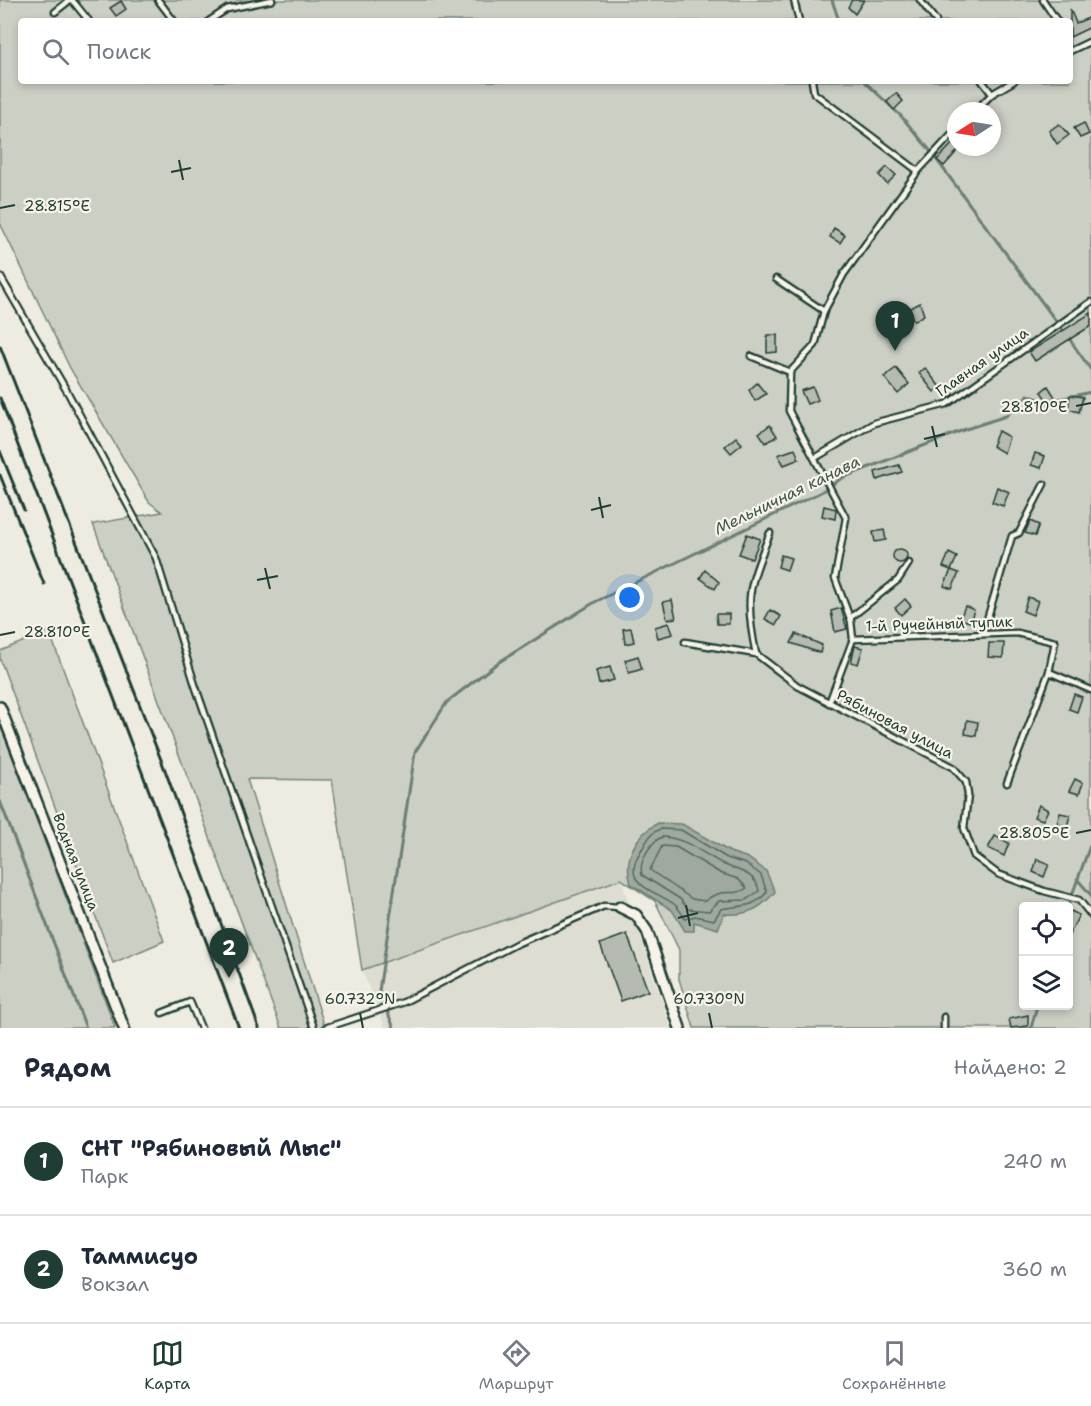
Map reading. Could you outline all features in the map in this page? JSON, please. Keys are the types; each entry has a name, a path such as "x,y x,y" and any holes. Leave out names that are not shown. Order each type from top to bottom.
{"street":[{"name":"Водная улица","path":"0,707 124,1028"},
{"path":"620,907 636,915 647,931 680,1028"}],"lane":[{"path":"55,12 71,0 86,18"},
{"path":"159,0 172,18"},
{"path":"214,18 227,9 272,0"},
{"path":"794,0 798,18"},
{"path":"920,0 934,18"},
{"path":"1043,0 1055,18"},
{"path":"1073,50 1091,41"},
{"path":"812,84 814,93 918,171"},
{"path":"984,84 992,94"},
{"path":"984,102 992,94 1009,84"},
{"path":"829,703 853,639 850,618 836,578 846,518 789,411 790,372 815,345 824,311 844,274 918,171 947,140"},
{"path":"0,276 68,393 156,558 195,685 314,1028"},
{"path":"776,279 824,311"},
{"name":"Главная улица","path":"815,458 874,423 947,404 1091,302"},
{"path":"751,356 790,372"},
{"path":"982,633 1012,536 1019,533 1044,484"},
{"path":"756,654 748,615 750,586 770,533"},
{"path":"850,618 898,580 909,563"},
{"name":"1-й Ручейный тупик","path":"853,639 1017,633 1056,642 1049,672"},
{"name":"Рябиновая улица","path":"685,642 756,654 798,686 953,767 966,782 968,795 964,828 974,856 986,866 1044,891 1079,900 1091,915"},
{"path":"1007,783 1049,672 1091,690"},
{"path":"325,1028 404,1002 516,944 604,906 620,907"},
{"path":"162,1012 190,1002 201,1028"},
{"path":"944,1017 944,1028"}],"shaded area":[{"path":"0,0 1091,0 1091,1028 694,1028 679,979 679,950 655,901 621,879 362,970 332,780 247,779 325,1028 281,1028 93,524 162,512 149,502 70,368 0,223"},
{"path":"49,631 164,941 113,963 0,659 0,651"},
{"path":"0,724 109,1011 115,1028 0,1028"},
{"path":"621,879 671,1028 385,1028 362,970"}],"water":[{"path":"658,823 682,824 730,852 748,858 766,871 775,892 764,903 752,910 740,914 724,914 718,929 694,922 694,931 685,931 672,910 631,884 629,866 633,849 643,834"}],"building":[{"path":"852,0 864,0 855,14 848,7"},
{"path":"121,1 126,9 116,16 110,8"},
{"path":"1070,9 1076,23 1091,17 1091,27 1073,36 1073,18 1070,18"},
{"path":"896,93 903,101 894,110 887,102"},
{"path":"1084,123 1089,134 1080,138 1074,128"},
{"path":"1059,124 1069,135 1057,144 1049,131"},
{"path":"947,149 947,156 953,156 944,166 937,160"},
{"path":"887,167 896,175 887,184 879,175"},
{"path":"834,228 845,235 840,243 830,237"},
{"path":"920,303 924,315 914,321 908,309"},
{"path":"1091,313 1091,326 1035,361 1029,352"},
{"path":"767,335 777,335 777,352 767,353"},
{"path":"896,368 909,384 898,394 884,377"},
{"path":"925,368 940,387 934,392 919,373"},
{"path":"757,383 766,394 755,401 749,390"},
{"path":"1048,386 1055,397 1048,402 1041,392"},
{"path":"813,387 818,400 807,404 801,391"},
{"path":"1070,395 1083,397 1079,412 1068,409"},
{"path":"770,425 777,436 766,443 759,433"},
{"path":"998,431 1009,437 1004,453 992,446"},
{"path":"736,437 742,444 731,453 725,446"},
{"path":"795,449 799,459 784,465 778,455"},
{"path":"1035,453 1045,456 1041,468 1031,465"},
{"path":"899,465 902,472 877,480 875,472"},
{"path":"997,487 1009,492 1003,506 992,502"},
{"path":"824,506 836,509 835,519 822,516"},
{"path":"1030,521 1039,525 1035,536 1025,533"},
{"path":"884,530 886,540 875,542 873,532"},
{"path":"747,534 760,539 752,559 739,554"},
{"path":"900,549 905,551 907,556 905,561 900,563 895,561 893,556 895,551"},
{"path":"949,553 957,557 951,570 943,567"},
{"path":"781,555 791,558 787,570 778,567"},
{"path":"705,570 719,582 715,589 700,578"},
{"path":"951,570 959,573 952,589 944,586"},
{"path":"1028,597 1038,601 1033,615 1023,611"},
{"path":"905,599 911,606 901,615 895,608"},
{"path":"672,600 676,618 667,619 663,602"},
{"path":"965,606 974,610 970,622 960,619"},
{"path":"841,608 847,629 835,632 831,611"},
{"path":"770,610 781,616 776,625 765,619"},
{"path":"716,614 729,614 729,624 717,624"},
{"path":"669,623 673,634 658,638 655,627"},
{"path":"631,628 634,642 625,644 623,629"},
{"path":"796,634 822,645 820,653 791,643"},
{"path":"989,643 1004,643 1003,658 988,657"},
{"path":"855,646 863,648 858,664 851,662"},
{"path":"638,656 642,669 629,673 625,660"},
{"path":"610,667 614,680 599,684 596,671"},
{"path":"1074,694 1082,697 1077,712 1069,709"},
{"path":"967,720 978,722 976,736 965,734"},
{"path":"1075,779 1083,783 1079,794 1069,791"},
{"path":"1039,805 1048,810 1043,820 1034,817"},
{"path":"1060,813 1070,815 1067,827 1057,824"},
{"path":"995,836 1009,843 1004,856 988,848"},
{"path":"1037,859 1049,864 1044,877 1033,872"},
{"path":"1073,912 1079,915 1073,927"},
{"path":"627,934 648,991 621,1001 600,944"},
{"path":"1028,1015 1028,1026 1011,1028 1009,1019"}],"waterway":[{"path":"832,0 838,18"},
{"path":"867,84 901,116 928,148 1064,332"},
{"path":"1068,337 1091,370"},
{"name":"Мельничная канава","path":"394,1028 379,991 415,752 447,702 496,664 595,602 821,492 842,478 966,429 1006,416 1028,395 1050,404 1055,400 1091,392"},
{"path":"0,801 86,1028"},
{"path":"1069,902 1091,843"},
{"path":"1077,879 1091,895"},
{"path":"1031,1028 1036,1010"}],"railway":[{"path":"0,346 165,770 259,1028"},
{"path":"0,398 239,1028"},
{"path":"0,451 24,510"},
{"path":"0,475 44,584"}],"place":[{"name":"СНТ \"Рябиновый Мыс\"","path":"895,351"},
{"name":"Таммисуо","path":"229,978"}]}
